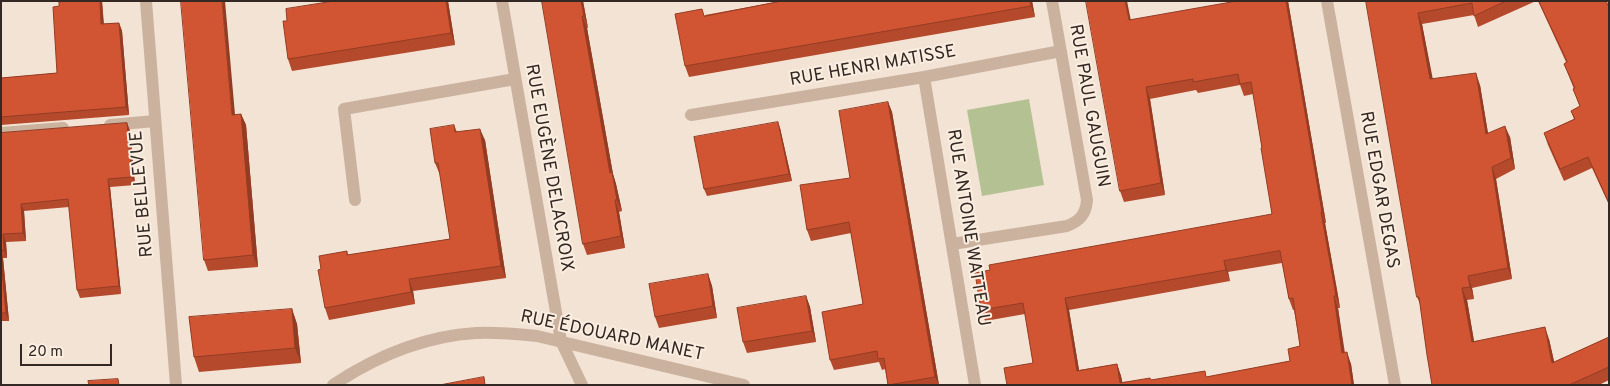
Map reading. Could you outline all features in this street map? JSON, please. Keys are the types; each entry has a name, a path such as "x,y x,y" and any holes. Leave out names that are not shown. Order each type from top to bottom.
{"street":[{"name":"RUE BELLEVUE","path":"146,1 176,385"},
{"name":"RUE EUGÈNE DELACROIX","path":"502,1 561,341 582,385"},
{"name":"RUE PAUL GAUGUIN","path":"952,244 1067,226 1082,216 1086,209 1087,200 1052,1"},
{"name":"RUE EDGAR DEGAS","path":"1327,1 1395,385"},
{"name":"RUE HENRI MATISSE","path":"691,115 924,77 1061,51"},
{"name":"RUE ANTOINE WATTEAU","path":"924,77 975,385"},
{"path":"355,200 344,109 515,80"},
{"path":"100,126 155,121"},
{"path":"1,133 80,127"},
{"name":"RUE ÉDOUARD MANET","path":"333,385 378,359 410,346 441,338 476,333 507,333 561,341 744,385"}],"green space":[{"path":"1029,99 1044,185 982,196 967,110"}],"building":[{"path":"59,1 100,1 101,24 119,23 126,107 1,117 1,78 57,73 53,7 59,6"},
{"path":"181,1 222,1 232,115 241,114 253,255 204,260"},
{"path":"334,1 446,1 451,33 288,59 283,21 287,21 286,9"},
{"path":"542,1 581,1 584,16 582,16 610,173 612,172 617,200 615,200 621,236 583,244"},
{"path":"782,1 1030,1 1031,6 685,66 675,14 702,9 704,16"},
{"path":"1086,1 1125,1 1129,20 1237,1 1286,1 1336,296 1334,296 1342,353 1347,352 1352,385 1007,385 1004,368 1033,363 1023,303 981,310 975,273 990,270 989,265 1272,214 1251,82 1240,84 1238,74 1193,82 1193,79 1146,87 1161,183 1120,191","holes":["1280,251 1289,299 1293,298 1300,346 1288,349 1290,361 1206,377 1205,371 1120,383 1117,364 1077,371 1065,298 1226,270 1224,261"]},
{"path":"1366,1 1506,1 1474,16 1472,3 1418,13 1430,79 1476,73 1486,134 1505,126 1511,158 1492,167 1508,268 1468,276 1470,287 1462,288 1472,342 1545,327 1552,363 1609,337 1609,367 1569,385 1432,385 1419,297 1417,297"},
{"path":"1539,1 1606,1 1609,7 1609,203 1588,157 1560,169 1544,133 1575,119 1571,111 1580,106 1573,89 1575,88 1564,64 1567,62"},
{"path":"888,102 935,377 888,385 884,358 878,359 877,351 830,360 822,312 863,304 849,222 807,230 800,185 850,178 839,111"},
{"path":"778,122 789,174 704,189 694,137"},
{"path":"127,123 132,177 108,179 119,286 77,290 68,199 21,204 23,233 3,234 4,250 1,250 1,133"},
{"path":"454,125 455,132 480,129 501,266 409,279 411,292 325,308 318,270 321,269 319,256 347,251 347,255 450,239 438,163 435,163 430,129"},
{"path":"1,258 6,313 1,313"},
{"path":"708,274 713,306 655,317 649,284"},
{"path":"806,296 812,331 743,342 737,308"},
{"path":"292,309 295,348 194,357 189,317"},
{"path":"484,377 485,385 440,385"},
{"path":"118,379 119,385 89,385 88,381"}]}
